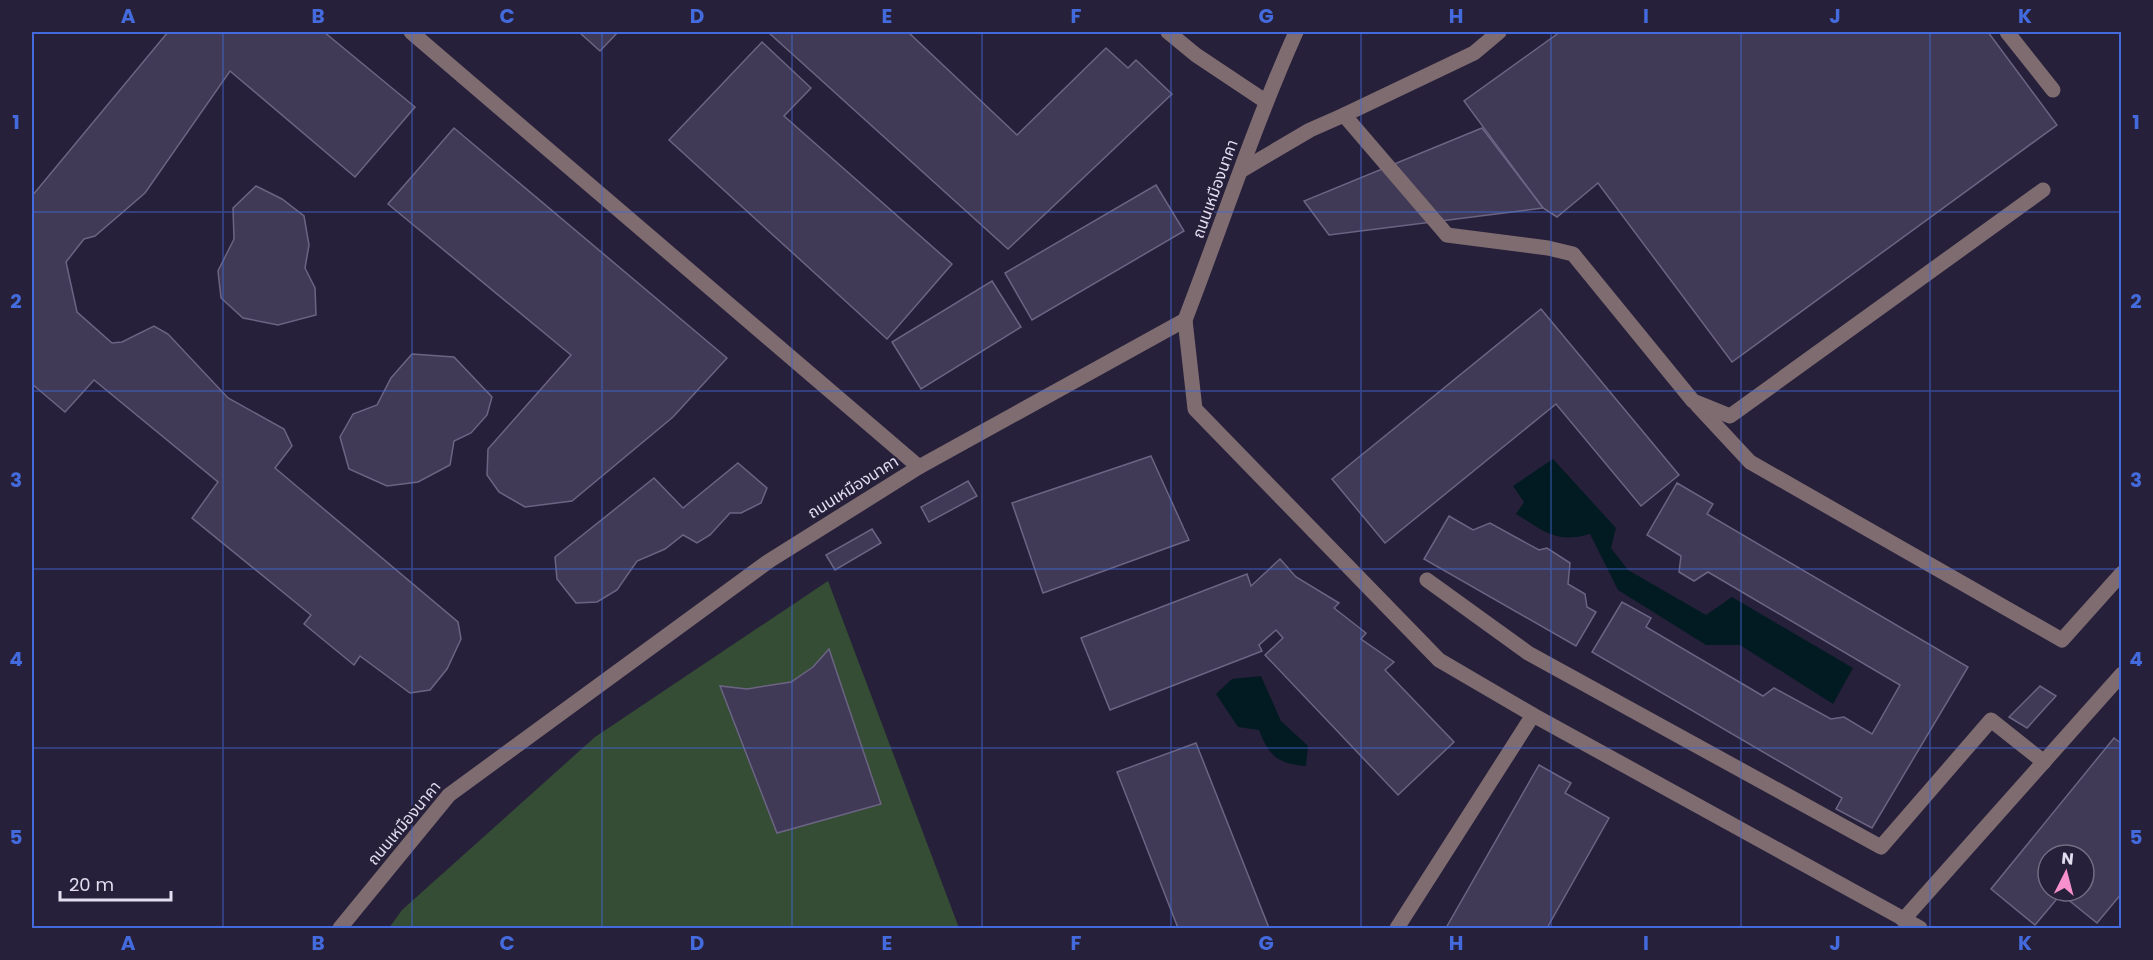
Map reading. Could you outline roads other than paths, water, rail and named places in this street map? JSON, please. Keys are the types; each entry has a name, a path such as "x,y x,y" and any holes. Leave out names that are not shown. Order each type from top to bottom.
{"street":[{"path":"411,32 919,467"},
{"path":"1168,32 1196,56 1265,102"},
{"name":"ถนนเหมืองนาคา","path":"340,928 449,795 769,561 919,467 1185,320 1242,170 1265,102 1296,32"},
{"path":"1242,170 1310,130 1466,58 1499,32"},
{"path":"2007,32 2053,90"},
{"path":"1344,115 1447,235 1548,248 1573,254 1693,400 1750,462 2061,640 2121,573"},
{"path":"1693,400 1730,416 2043,190"},
{"path":"1185,320 1195,409 1439,660 1533,715 1920,928"},
{"path":"1427,580 1528,653 1881,847 1991,720 2044,762"},
{"path":"1903,920 2121,674"},
{"path":"1397,928 1533,715"}],"water":[{"path":"1553,459 1616,528 1611,548 1628,570 1706,615 1732,597 1853,668 1833,704 1740,645 1706,645 1618,590 1590,534 1578,537 1559,537 1516,514 1524,502 1513,486"},
{"path":"1261,676 1281,721 1308,746 1306,766 1281,761 1271,752 1259,730 1238,727 1216,694 1232,679"}]}
